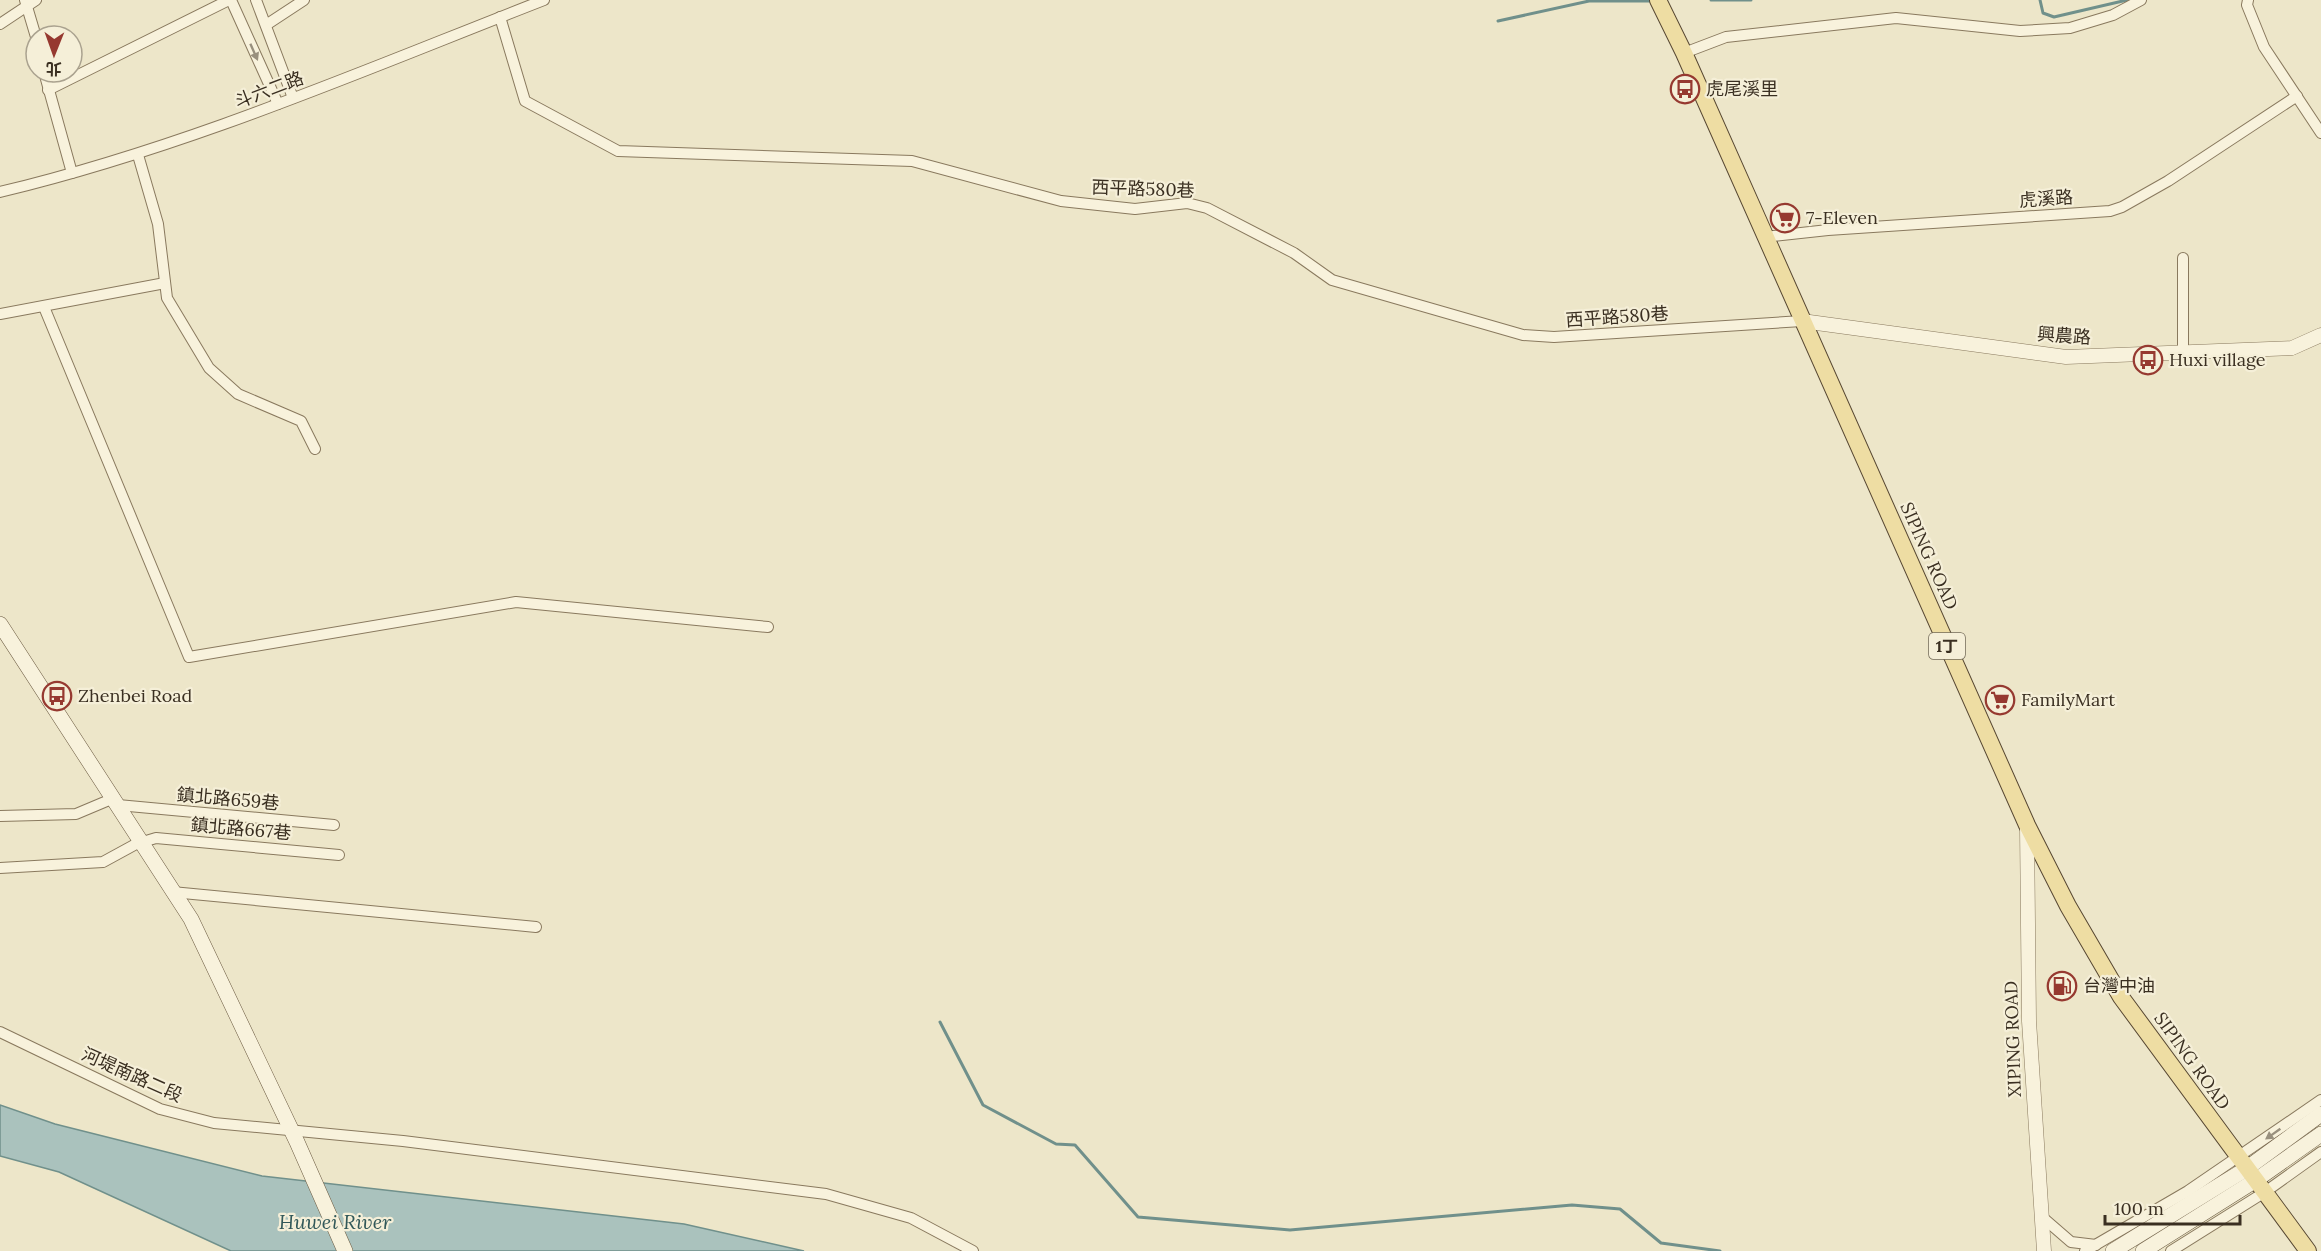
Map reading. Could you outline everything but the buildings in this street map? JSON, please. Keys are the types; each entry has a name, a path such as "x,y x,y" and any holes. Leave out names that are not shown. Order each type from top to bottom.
{"main road":[{"name":"SIPING ROAD","path":"1658,0 1684,53 2027,825 2068,906 2121,997 2307,1251"},
{"path":"0,624 190,919 295,1137 345,1251"},
{"path":"2143,1251 2251,1175 2321,1114"},
{"path":"2113,1251 2321,1134"}],"street":[{"path":"48,90 230,0 278,104"},
{"path":"256,0 293,98"},
{"path":"266,25 304,0"},
{"name":"斗六二路","path":"0,192 138,155 278,104 544,0"},
{"path":"1684,53 1726,37 1896,18 2020,32 2070,28 2113,15 2141,0"},
{"path":"2248,0 2247,5 2264,47 2321,133"},
{"path":"0,24 30,2 34,24"},
{"name":"西平路580巷","path":"500,17 525,101 618,151 912,161 1061,201 1135,209 1186,204 1207,208 1294,253 1316,271 1332,280 1523,334 1554,337 1802,321"},
{"path":"47,84 72,173"},
{"name":"虎溪路","path":"1765,237 1828,230 2110,211 2122,207 2168,180 2297,96"},
{"path":"138,155 158,224 167,298 208,368 238,394 301,421 315,449"},
{"path":"2182,352 2183,258"},
{"path":"0,314 165,283"},
{"path":"44,307 189,657 516,602 768,627"},
{"name":"興農路","path":"1802,321 2066,357 2292,348 2321,335"},
{"path":"0,816 76,814 116,801"},
{"name":"鎮北路659巷","path":"116,801 334,825"},
{"name":"XIPING ROAD","path":"2027,825 2029,1021 2044,1251"},
{"name":"鎮北路667巷","path":"141,842 156,838 339,855"},
{"path":"0,868 103,862 141,842"},
{"path":"172,892 536,927"},
{"name":"河堤南路二段","path":"0,1032 160,1109 214,1123 295,1137 403,1141 826,1194 911,1218 973,1251"},
{"path":"2171,1251 2251,1175 2321,1100"},
{"path":"2085,1251 2188,1191 2251,1175 2321,1152"},
{"path":"2041,1216 2071,1242 2096,1245"}],"water":[{"name":"Huwei River","path":"0,1105 55,1124 262,1176 684,1224 804,1251 231,1251 59,1172 0,1156"}],"waterway":[{"path":"1711,0 1751,0"},
{"path":"2040,0 2043,13 2054,17 2127,0"},
{"path":"1498,21 1589,1 1653,1"},
{"path":"940,1022 983,1105 1056,1144 1075,1145 1138,1217 1290,1230 1572,1205 1620,1209 1661,1243 1720,1251"}],"place":[{"name":"虎尾溪里","path":"1685,89"},
{"name":"7-Eleven","path":"1785,218"},
{"name":"Huxi village","path":"2148,360"},
{"name":"Zhenbei Road","path":"57,696"},
{"name":"FamilyMart","path":"2000,700"},
{"name":"台灣中油","path":"2062,986"}]}
